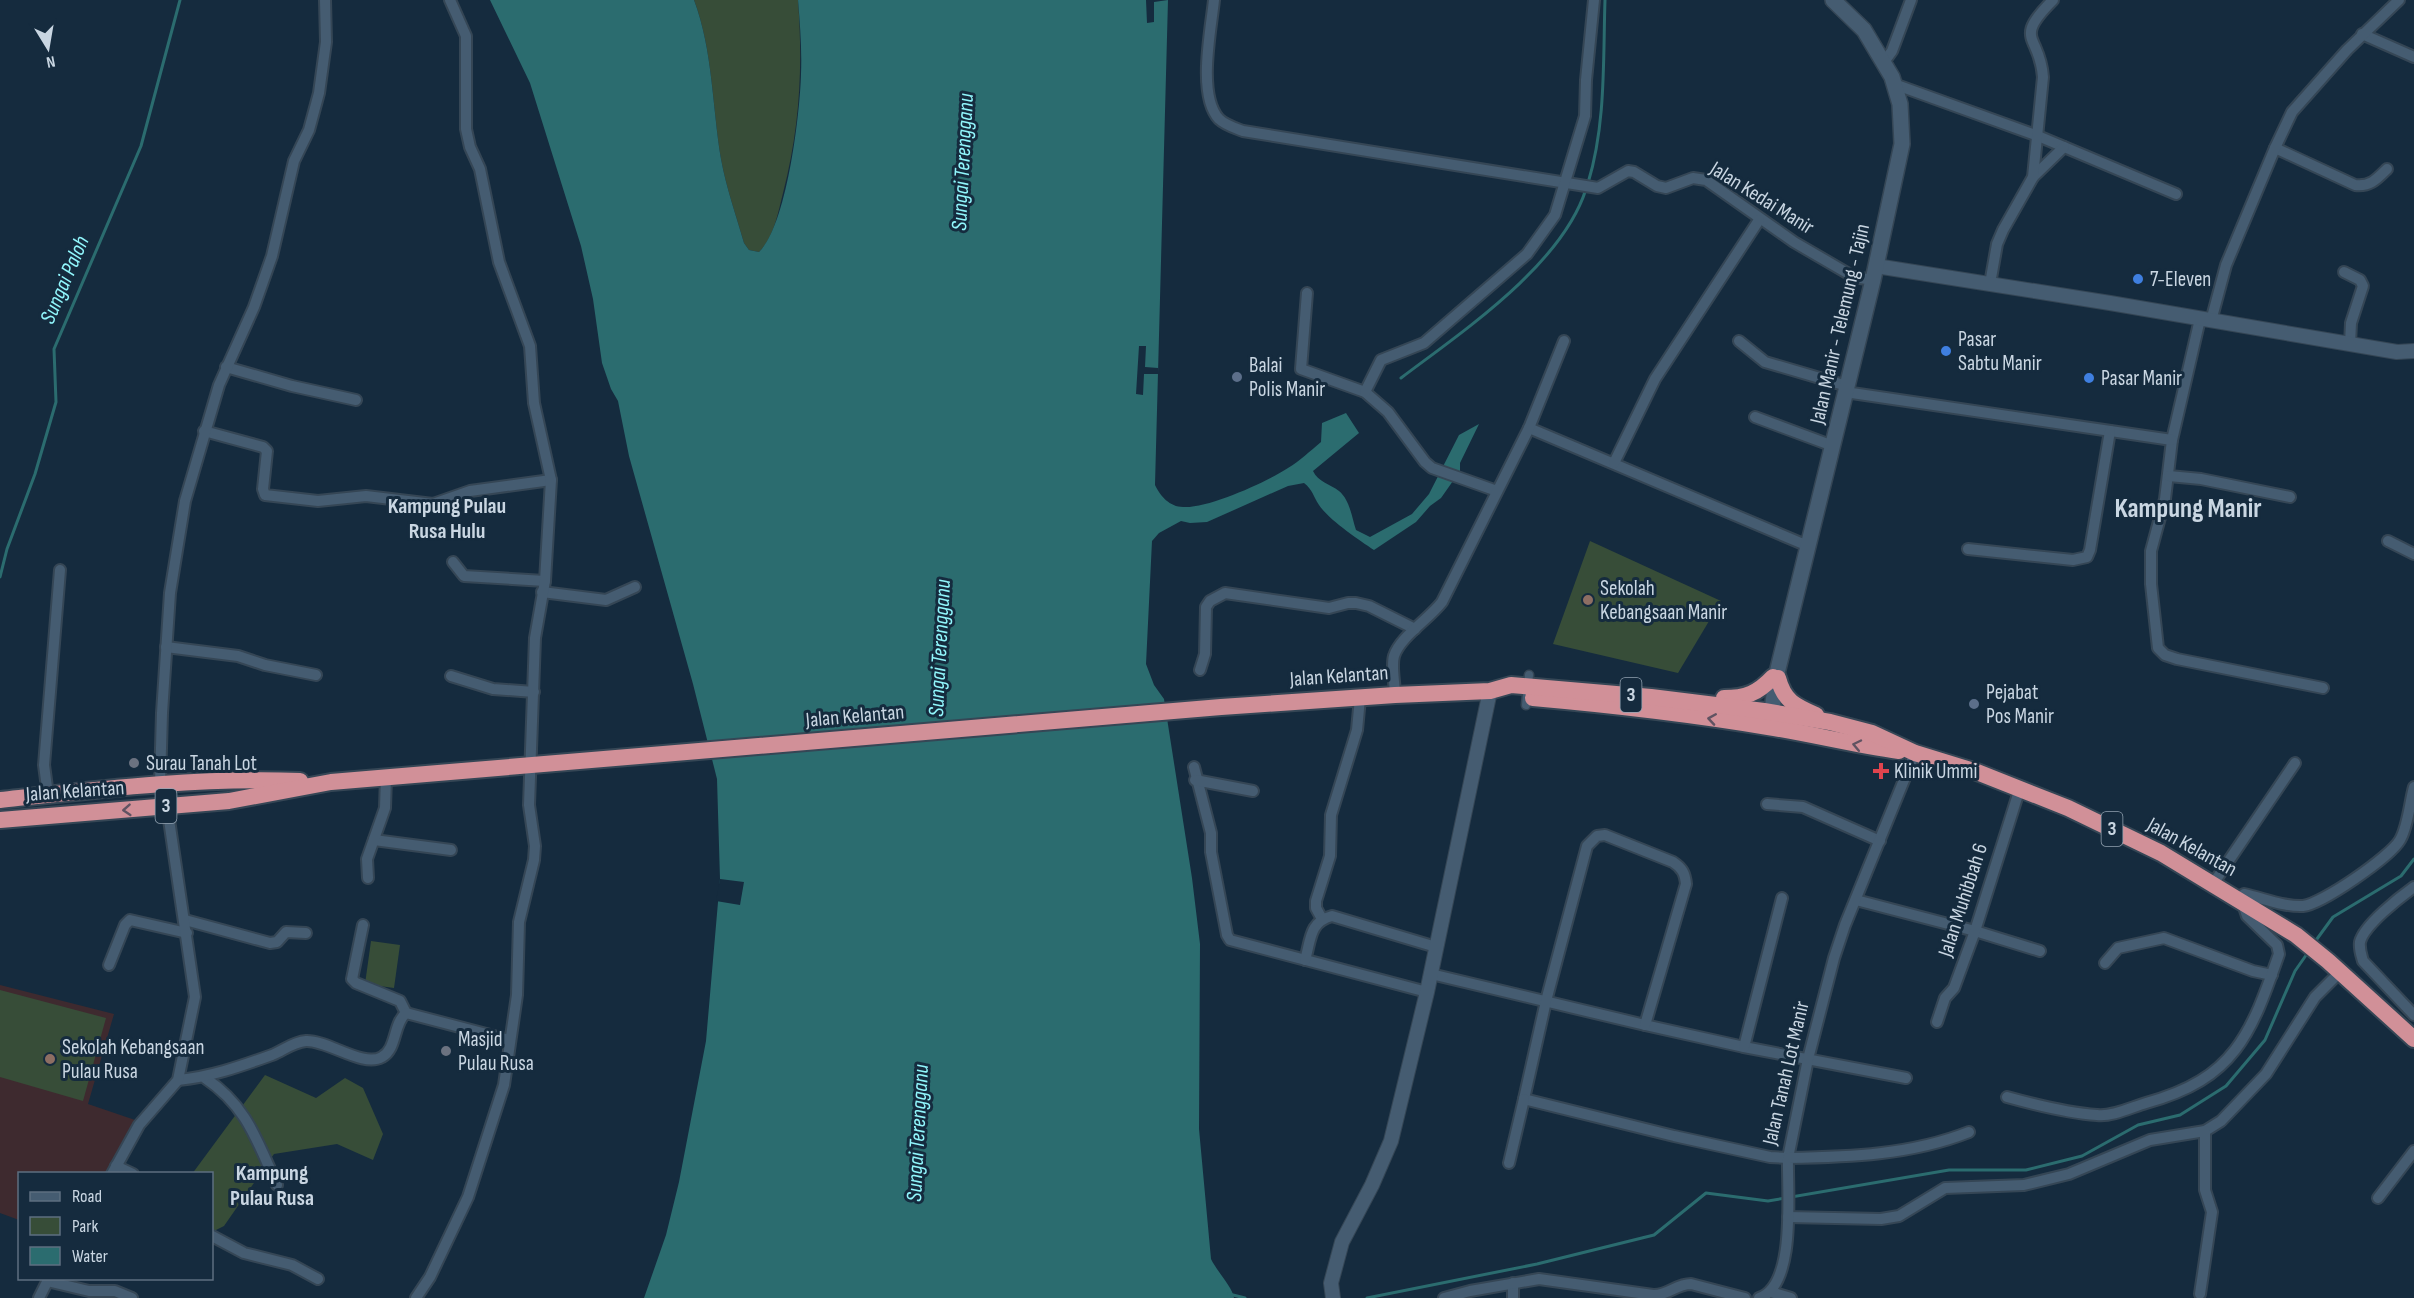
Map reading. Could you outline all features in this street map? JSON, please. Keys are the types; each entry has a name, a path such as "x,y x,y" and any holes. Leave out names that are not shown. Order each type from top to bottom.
{"highway":[{"path":"1651,697 1747,697 1757,693 1776,676 1782,693 1805,710 1830,722"},
{"name":"Jalan Kelantan","path":"0,819 229,801 331,782 386,777 1221,708 1395,695 1490,691 1651,697 1767,719 1867,747 1915,753"},
{"name":"Jalan Kelantan","path":"1527,691 1646,709 1830,722 1872,733 1915,753 2020,788 2097,821 2161,853 2296,935 2414,1039"},
{"name":"Jalan Kelantan","path":"0,800 157,783 256,779 331,782"},
{"path":"157,783 175,788 231,786 236,789 236,793 229,801"}],"main road":[{"name":"Jalan Manir - Telemung - Tajin","path":"1767,719 1874,273 1902,144 1902,122 1894,84 1884,62 1864,30 1833,0"}],"street":[{"path":"157,783 170,593 185,501 204,431 226,367 254,307 272,256 294,161 309,130 317,102 327,36 325,0"},
{"path":"416,1298 430,1277 468,1197 501,1100 517,996 519,922 534,860 535,846 529,805 535,638 544,580 551,480 534,402 530,345 499,262 480,169 470,147 466,129 466,36 450,0"},
{"path":"1214,0 1207,56 1210,101 1221,121 1230,127 1243,131 1569,182"},
{"path":"1365,392 1381,360 1424,343 1527,254 1555,215 1569,182 1585,116 1594,0"},
{"path":"1884,62 1892,51 1911,0"},
{"path":"2033,177 2043,69 2031,31 2036,17 2053,0"},
{"path":"2323,688 2165,655 2158,648 2150,563 2151,551 2165,499 2172,440 2206,320 2226,265 2275,148 2292,112 2302,100 2362,34 2399,0"},
{"path":"2362,34 2414,57"},
{"path":"1894,84 2038,136 2176,194"},
{"path":"1990,284 1997,244 2002,230 2033,177 2064,147"},
{"path":"2275,148 2355,185 2364,186 2373,182 2387,169"},
{"name":"Jalan Kedai Manir","path":"1569,182 1599,188 1628,171 1634,172 1657,186 1666,188 1693,178 1706,180 1760,220 1854,277 1874,273"},
{"path":"1614,463 1655,379 1760,220"},
{"path":"2344,272 2360,280 2363,286 2351,323 2350,344"},
{"path":"1874,273 1990,284 2397,352 2414,351"},
{"path":"1307,293 1301,369 1365,392 1388,412 1432,468 1497,491"},
{"path":"1395,695 1394,657 1402,642 1431,616 1442,602 1529,428 1564,341"},
{"path":"1740,341 1765,362 1846,389 2172,440"},
{"path":"2397,352 2414,361"},
{"path":"226,367 292,386 356,400"},
{"path":"1755,417 1833,446"},
{"path":"1529,428 1808,546"},
{"path":"204,431 263,447 267,451 263,489 266,495 318,501 366,496 434,504 470,491 551,480"},
{"path":"1968,549 2073,560 2087,556 2090,550 2110,431"},
{"path":"2169,476 2201,479 2290,497"},
{"path":"2388,541 2414,554"},
{"path":"453,562 464,576 544,580"},
{"path":"48,795 45,765 60,570"},
{"path":"542,592 606,600 635,587"},
{"path":"1200,670 1205,654 1206,607 1210,601 1225,593 1329,608 1356,603 1369,606 1415,629"},
{"path":"166,647 238,656 265,665 316,675"},
{"path":"451,675 493,689 534,692"},
{"path":"1333,1298 1331,1283 1341,1242 1372,1185 1390,1141 1431,974 1490,691"},
{"path":"1322,919 1316,908 1316,901 1330,856 1331,815 1357,729 1360,698"},
{"name":"Jalan Tanah Lot Manir","path":"1524,1099 1674,1136 1770,1157 1788,1158 1808,1059 1834,958 1845,925 1915,753"},
{"path":"2213,884 2295,763"},
{"path":"1194,766 1195,780 1211,833 1211,852 1227,935 1236,942 1264,947 1427,992"},
{"path":"368,878 367,859 385,808 386,777"},
{"path":"1195,780 1253,791"},
{"path":"2007,1097 2051,1108 2100,1116 2175,1095 2195,1085 2233,1055 2253,1025 2279,954 2277,945 2247,916 2240,900 2244,894 2289,905 2305,906 2380,862 2402,837 2414,787"},
{"name":"Jalan Muhibbah 6","path":"1937,1022 1945,998 1954,988 1975,931 2020,788"},
{"path":"1767,804 1803,807 1880,841"},
{"path":"114,1170 139,1125 178,1080 195,997 186,920 167,806"},
{"path":"1509,1162 1546,1001 1587,846 1597,836 1605,834 1673,862 1685,874 1686,884 1645,1026"},
{"path":"374,840 451,850"},
{"path":"2414,887 2388,906 2360,939 2360,950 2363,961 2414,1015"},
{"path":"1744,1047 1782,898"},
{"path":"1856,900 1975,931 2040,951"},
{"path":"1305,960 1314,926 1322,919 1332,916 1436,947"},
{"path":"109,965 125,925 130,920 187,933"},
{"path":"186,920 270,943 277,942 286,932 306,933"},
{"path":"363,925 352,978 356,983 400,1001 406,1013 509,1040"},
{"path":"2105,963 2118,948 2164,938 2253,971 2272,975"},
{"path":"1788,1212 1890,1218 1899,1216 1945,1188 2024,1185 2069,1174 2150,1140 2205,1131 2221,1121 2266,1074 2334,967"},
{"path":"1431,974 1645,1026 1906,1078"},
{"path":"178,1080 205,1078 274,1054 294,1043 307,1041 365,1059 382,1056 389,1050 399,1019 406,1013"},
{"path":"205,1078 223,1090 246,1118 277,1185"},
{"path":"2200,1294 2212,1212 2205,1190 2205,1131"},
{"path":"1759,1298 1773,1288 1784,1264 1788,1212 1788,1158 1865,1156 1918,1148 1969,1132"},
{"path":"2378,1198 2414,1151"},
{"path":"213,1237 244,1253 292,1265 318,1279"},
{"path":"39,1298 48,1280 89,1290 114,1291 132,1298"},
{"path":"1444,1298 1513,1283 1539,1280 1562,1281 1660,1296 1683,1284 1691,1284 1745,1298"},
{"path":"1513,1283 1513,1298"},
{"path":"1773,1288 1791,1298"}],"shaded area":[{"name":"Sekolah Kebangsaan Pulau Rusa","path":"0,985 114,1014 88,1104 138,1121 109,1172 18,1172 18,1220 0,1213"}],"green space":[{"path":"694,0 798,0 800,73 797,121 789,169 775,224 759,252 749,250 744,243 726,180 718,139 709,58"},
{"path":"1590,541 1721,601 1678,673 1553,644"},
{"path":"371,941 400,945 394,988 365,984"},
{"path":"0,990 106,1018 83,1101 0,1077"},
{"path":"265,1075 316,1098 345,1078 363,1088 383,1134 373,1160 337,1144 274,1154 224,1226 213,1232 213,1172 193,1172"}],"water":[{"name":"Sungai Terengganu","path":"490,0 694,0 709,58 718,139 726,180 744,243 749,250 759,252 769,238 777,218 795,141 801,65 798,0 1168,0 1155,485 1160,493 1174,505 1183,507 1207,504 1252,487 1301,459 1321,442 1322,423 1346,413 1359,433 1313,471 1321,480 1343,495 1356,530 1370,537 1412,514 1429,494 1459,435 1479,424 1460,463 1460,471 1441,498 1430,506 1416,522 1374,550 1330,517 1304,483 1288,486 1207,522 1181,521 1159,533 1152,541 1146,664 1154,685 1164,699 1200,944 1199,1129 1211,1259 1231,1289 1234,1298 644,1298 666,1235 679,1182 706,1041 720,879 717,779 693,684 629,456 618,401 602,363 593,299 581,246 530,83"}],"pier":[{"path":"1146,0 1168,0 1154,2 1154,22 1147,23"},
{"path":"1139,346 1146,346 1145,367 1158,368 1158,374 1144,374 1143,395 1136,394"},
{"path":"720,879 744,882 740,905 716,901"}],"waterway":[{"name":"Sungai Paloh","path":"0,577 7,549 35,474 56,402 54,349 141,146 180,0"},
{"path":"1588,183 1601,115 1605,0"},
{"path":"1401,378 1480,318 1533,270 1556,244 1574,217 1586,189"},
{"path":"2314,943 2333,917 2401,876 2414,859"},
{"path":"1367,1298 1537,1264 1654,1235 1706,1193 1768,1201 1949,1170 2026,1170 2082,1156 2138,1125 2180,1115 2226,1086 2265,1040 2295,971 2309,951"},
{"path":"1229,1294 1245,1298"}],"place":[{"name":"7-Eleven","path":"2138,279"},
{"name":"Pasar Sabtu Manir","path":"1946,351"},
{"name":"Balai Polis Manir","path":"1237,377"},
{"name":"Pasar Manir","path":"2089,378"},
{"name":"Sekolah Kebangsaan Manir","path":"1588,600"},
{"name":"Pejabat Pos Manir","path":"1974,704"},
{"name":"Surau Tanah Lot","path":"134,763"},
{"name":"Klinik Ummi","path":"1881,771"},
{"name":"Masjid Pulau Rusa","path":"446,1051"},
{"name":"Sekolah Kebangsaan Pulau Rusa","path":"50,1059"}],"district":[{"name":"Kampung Manir","path":"2188,509"},
{"name":"Kampung Pulau Rusa Hulu","path":"447,518"},
{"name":"Kampung Pulau Rusa","path":"272,1186"}]}
